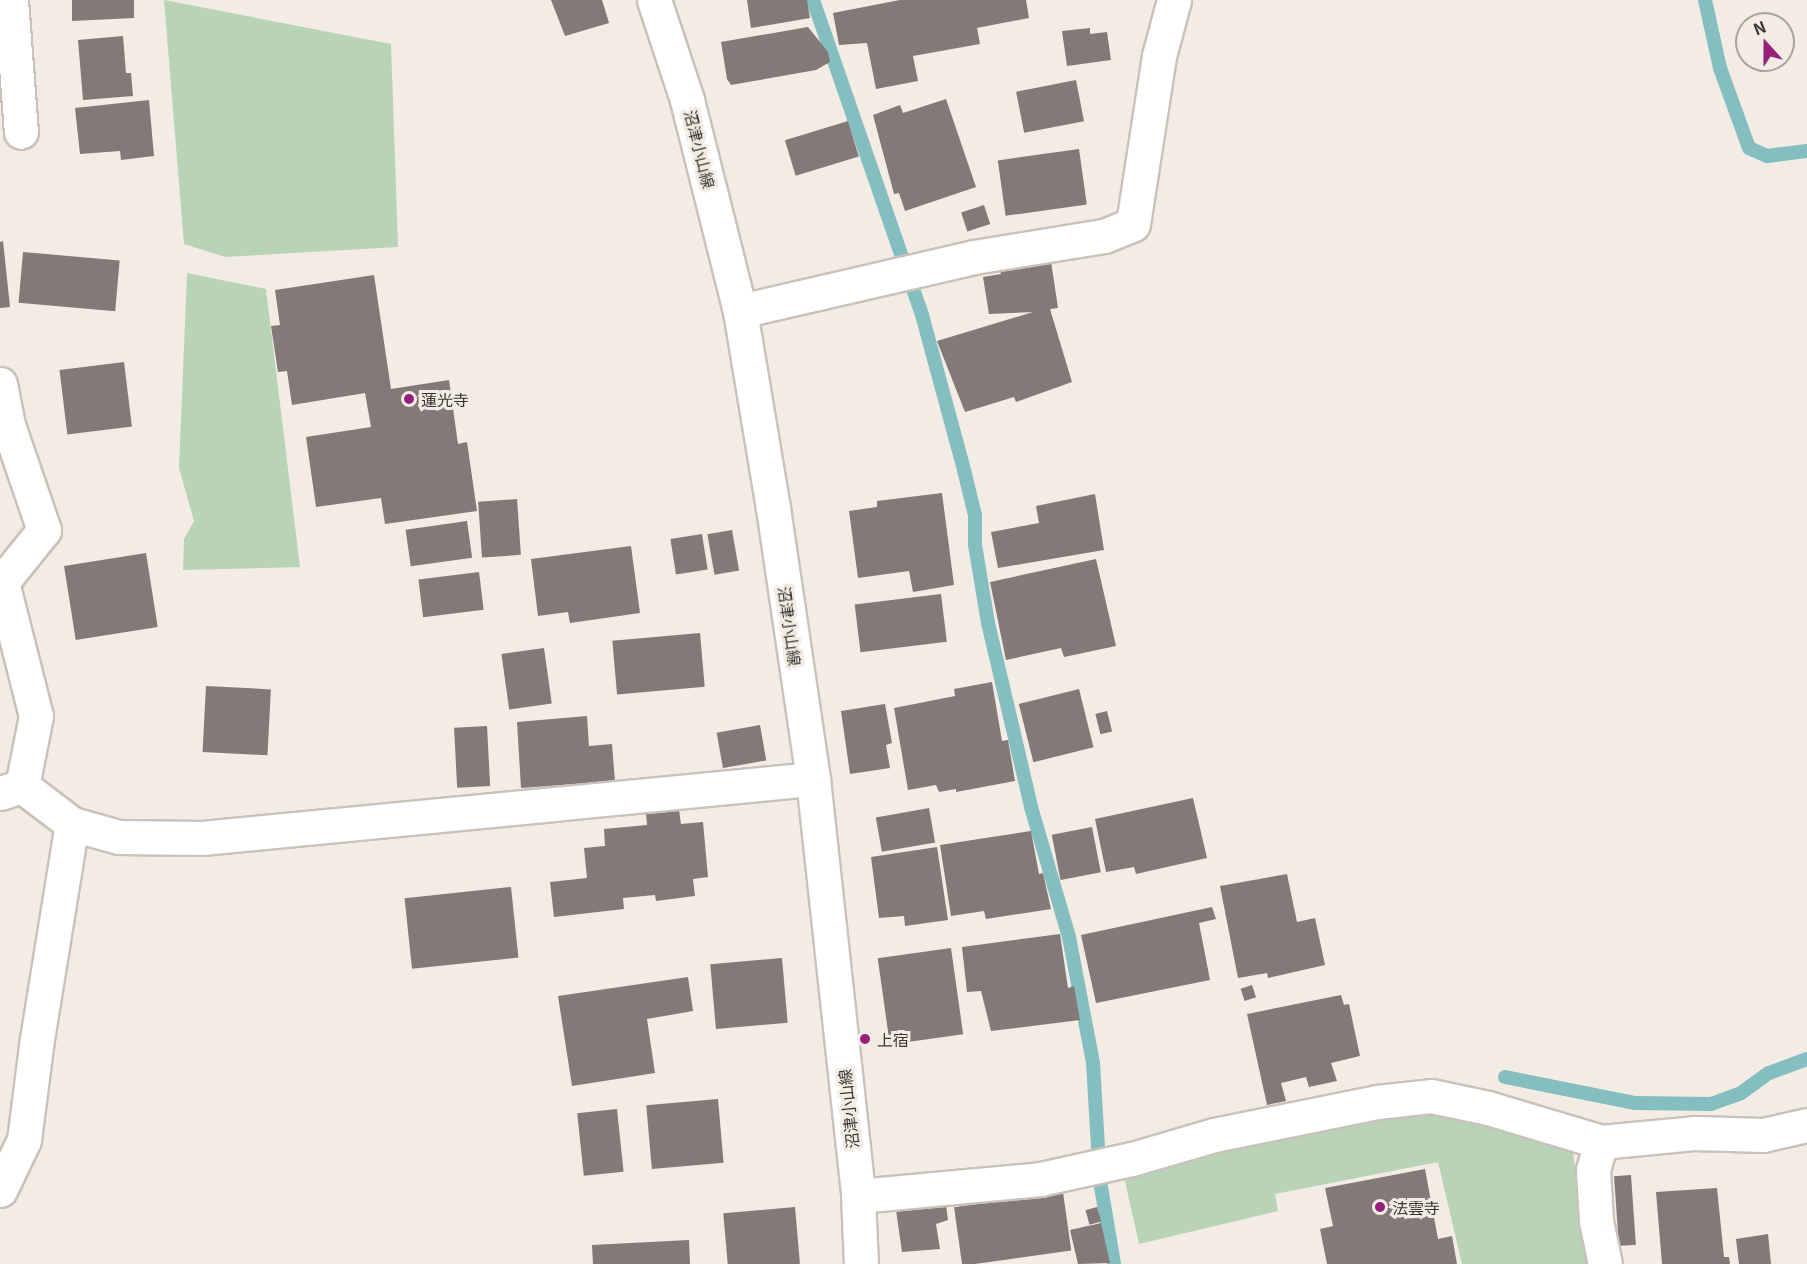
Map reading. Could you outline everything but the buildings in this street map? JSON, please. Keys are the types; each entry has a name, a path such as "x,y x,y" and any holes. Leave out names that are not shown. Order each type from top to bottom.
{"street":[{"path":"11,0 21,132"},
{"name":"沼津小山線","path":"654,0 687,100 740,311 813,779 858,1196 861,1264"},
{"path":"740,311 974,257 1104,236 1133,224 1159,56 1174,0"},
{"path":"0,384 8,425 44,530 2,582 36,716 11,789 72,824 119,837 202,838 813,779"},
{"path":"0,1190 24,1140 37,1039 72,824"},
{"path":"858,1196 1040,1179 1214,1135 1377,1102 1431,1096 1488,1108 1601,1142 1694,1133 1763,1135 1807,1125"},
{"path":"1601,1142 1593,1170 1596,1221 1605,1264"}],"green space":[{"path":"164,0 391,44 398,247 225,257 184,244"},
{"path":"187,273 266,289 300,567 183,570 184,539 194,521 179,468"},
{"path":"1415,1113 1453,1113 1557,1144 1573,1153 1589,1264 1462,1264 1438,1162 1275,1194 1278,1211 1139,1244 1124,1177 1267,1137"}],"waterway":[{"path":"813,0 922,315 975,515 975,545 988,623 1031,807 1069,937 1093,1063 1100,1181 1114,1264"},
{"path":"1705,0 1720,68 1749,148 1767,156 1807,151"},
{"path":"1505,1077 1635,1103 1711,1104 1741,1093 1769,1073 1807,1059"}],"place":[{"name":"蓮光寺","path":"409,399"},
{"name":"上宿","path":"865,1039"},
{"name":"法雲寺","path":"1380,1207"}]}
